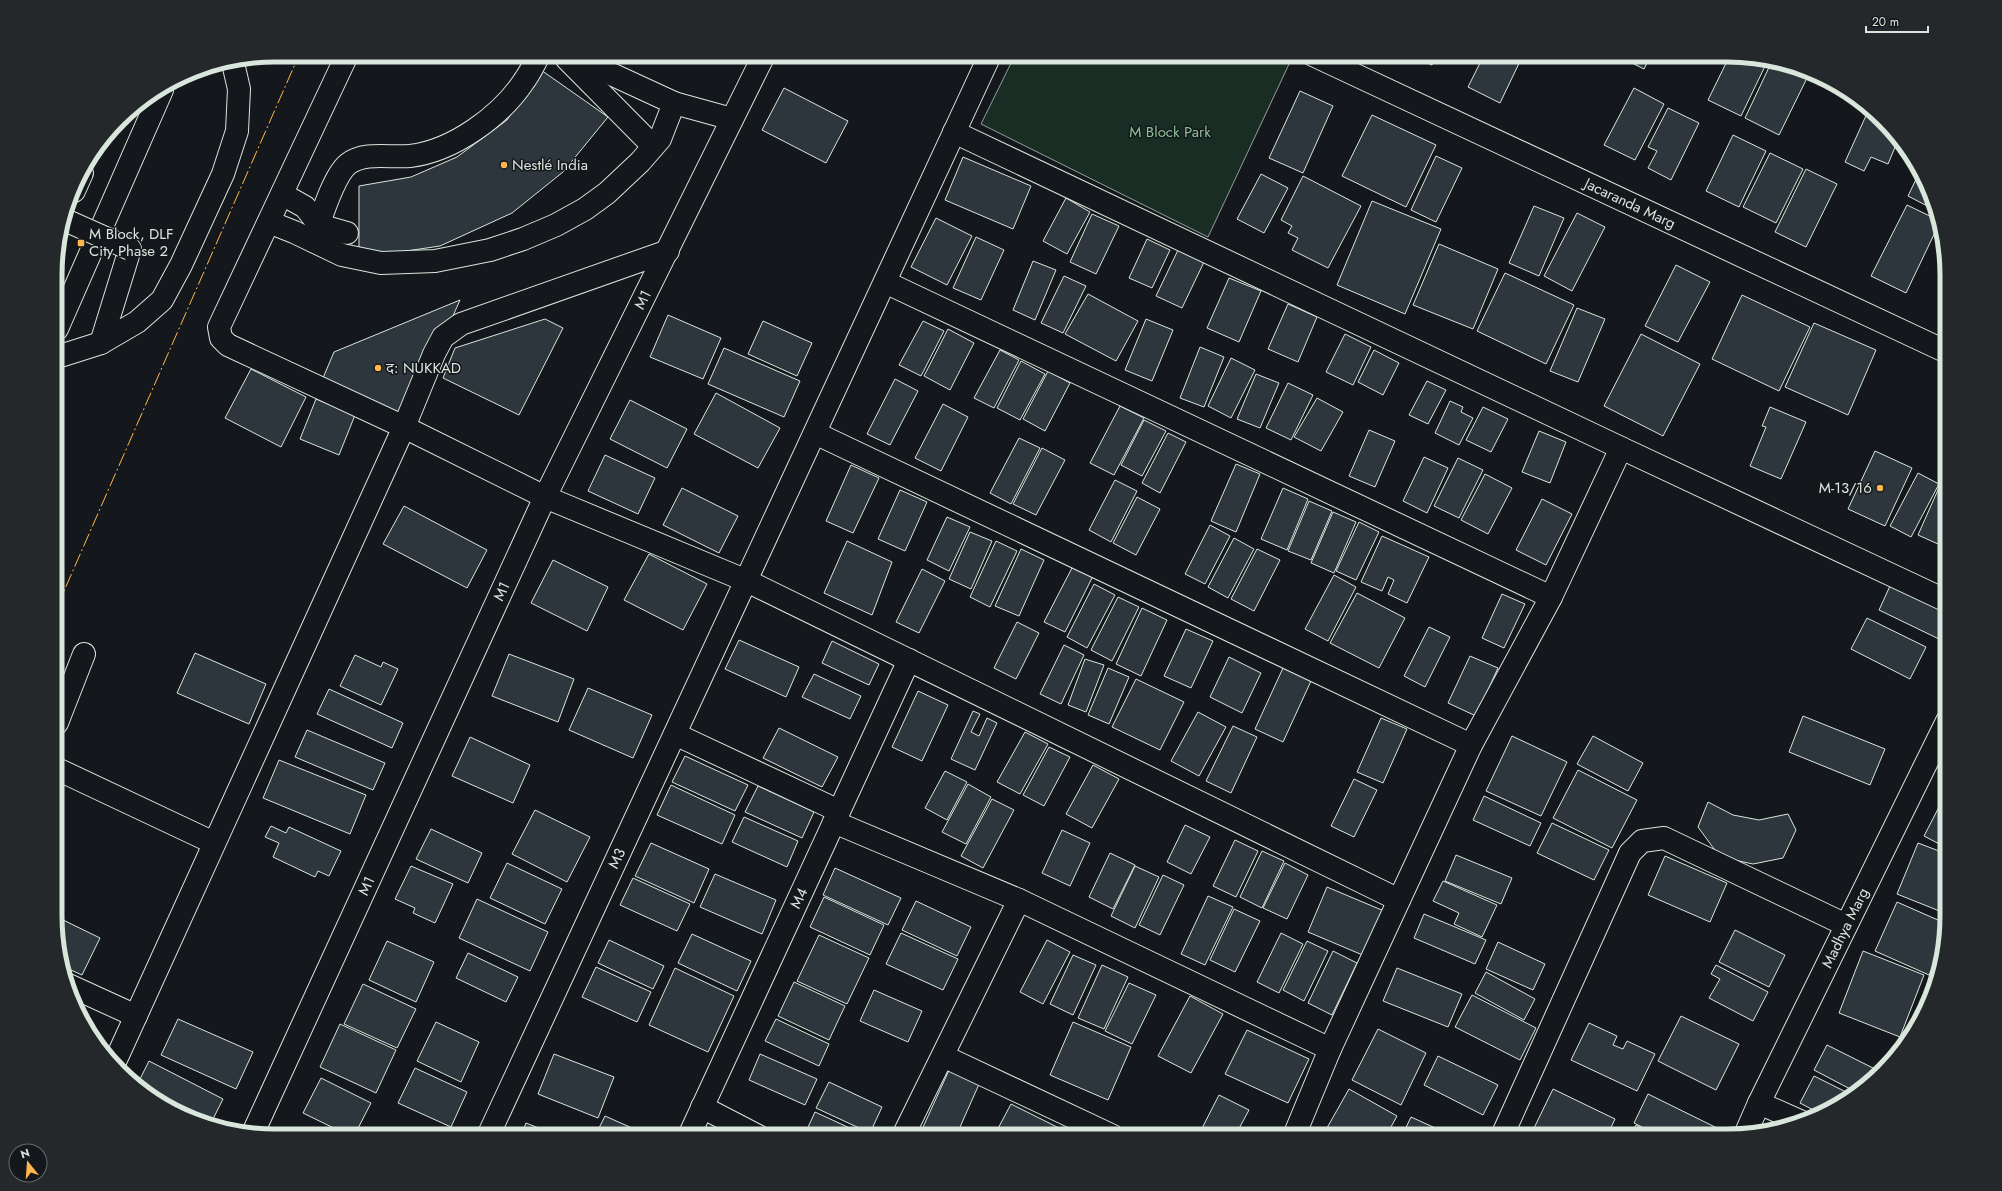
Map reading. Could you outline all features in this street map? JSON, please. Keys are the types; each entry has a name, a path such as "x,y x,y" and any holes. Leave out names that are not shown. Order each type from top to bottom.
{"main road":[{"path":"344,62 219,328 221,338 228,345 404,427 545,497 747,581 1399,900"},
{"path":"316,233 338,176 348,164 362,158 374,156 411,156 446,146 482,125 502,108 524,82 535,62"},
{"path":"570,62 653,146"},
{"path":"585,62 674,103 732,119"},
{"name":"M1","path":"254,1128 545,497 760,62"},
{"name":"M3","path":"491,1129 987,62"},
{"name":"Jacaranda Marg","path":"1328,62 1940,349"},
{"path":"62,355 100,343 137,322 162,300 181,265 223,174 238,132 239,89 234,66"},
{"path":"62,318 159,97"},
{"path":"282,194 304,207 316,233 342,255 381,263 435,261 490,250 523,239 556,225 585,209 622,181 660,140 674,103"},
{"path":"954,132 1940,598"},
{"path":"69,222 130,249 100,343"},
{"path":"269,222 316,233 347,233"},
{"path":"117,1058 404,427 443,336 461,324 668,251"},
{"path":"885,282 1551,597"},
{"path":"815,433 1471,745"},
{"path":"1297,1129 1330,1049 1471,745 1551,597 1621,448"},
{"path":"62,710 84,654"},
{"name":"M4","path":"692,1129 908,660"},
{"name":"Madhya Marg","path":"1748,1128 1940,733"},
{"path":"675,734 836,817 1019,900 1330,1049"},
{"path":"62,771 214,843"},
{"path":"1505,1129 1630,853 1642,841 1664,838 1846,925"},
{"path":"906,1129 1019,900"},
{"path":"74,988 136,1016"},
{"path":"943,1056 1098,1129"},
{"path":"1759,1103 1794,1118"},
{"path":"702,1107 744,1129"}],"green space":[{"name":"M Block Park","path":"1012,62 1290,62 1208,237 981,124"}],"building":[{"path":"1425,62 1433,62 1432,65"},
{"path":"1480,62 1520,62 1500,103 1468,87"},
{"path":"1630,62 1648,62 1644,69"},
{"path":"1727,62 1741,62 1765,66 1741,116 1708,100"},
{"path":"1769,66 1807,78 1779,135 1745,118"},
{"name":"Nestlé India","path":"541,70 608,117 563,172 512,213 440,246 359,258 359,186 411,177 457,157 507,120"},
{"path":"784,88 848,121 826,163 762,130"},
{"path":"1634,88 1664,104 1635,160 1604,145"},
{"path":"1300,91 1333,106 1303,173 1269,158"},
{"path":"1668,108 1699,123 1671,180 1648,168 1657,151 1648,147"},
{"path":"1372,115 1436,145 1406,207 1342,176"},
{"path":"1866,115 1896,145 1888,164 1871,157 1864,171 1845,162"},
{"path":"1733,135 1766,151 1739,207 1706,191"},
{"path":"1770,153 1803,169 1776,223 1743,207"},
{"path":"1436,156 1462,168 1436,222 1411,210"},
{"path":"963,157 1031,186 1013,229 945,200"},
{"path":"1806,169 1837,184 1806,247 1775,232"},
{"path":"1261,174 1288,188 1264,233 1237,219"},
{"path":"1303,176 1361,206 1328,268 1292,250 1298,238 1288,233 1292,226 1281,220"},
{"path":"1916,178 1929,207 1908,196"},
{"path":"1066,198 1090,212 1067,254 1043,241"},
{"path":"1372,201 1441,229 1405,314 1337,285"},
{"path":"1907,205 1932,217 1935,231 1906,293 1871,276"},
{"path":"1534,206 1564,218 1539,276 1509,263"},
{"path":"1577,213 1605,227 1572,291 1544,276"},
{"path":"1092,214 1119,226 1096,274 1070,262"},
{"path":"936,218 972,236 947,285 911,267"},
{"path":"976,237 1004,250 981,300 953,288"},
{"path":"1147,239 1170,250 1152,288 1129,278"},
{"path":"1439,244 1498,269 1473,329 1413,305"},
{"path":"1178,250 1204,262 1182,308 1156,296"},
{"path":"1033,261 1056,270 1035,320 1013,310"},
{"path":"1676,265 1710,282 1678,342 1645,326"},
{"path":"1505,273 1574,305 1546,364 1477,331"},
{"path":"1064,276 1086,286 1063,333 1041,323"},
{"path":"1229,278 1261,291 1239,342 1207,328"},
{"path":"1088,294 1138,321 1116,361 1065,334"},
{"path":"1742,295 1810,327 1779,391 1712,359"},
{"name":"द: NUKKAD","path":"460,300 404,427 320,385 334,352"},
{"path":"1288,304 1317,317 1298,362 1268,349"},
{"path":"1577,308 1605,319 1578,382 1550,371"},
{"path":"668,315 721,338 703,379 650,357"},
{"path":"545,319 563,328 519,415 443,378 455,348"},
{"path":"1146,319 1173,330 1152,381 1125,370"},
{"path":"763,321 812,343 797,376 748,354"},
{"path":"923,321 944,331 921,376 899,365"},
{"path":"1814,323 1876,350 1848,415 1785,387"},
{"path":"948,329 974,343 950,390 924,376"},
{"path":"1345,334 1371,347 1353,385 1326,372"},
{"path":"1641,334 1700,364 1663,436 1604,406"},
{"path":"1200,347 1224,357 1204,407 1180,398"},
{"path":"724,348 800,381 784,417 708,384"},
{"path":"1000,350 1019,360 994,408 974,398"},
{"path":"1374,350 1399,363 1383,395 1358,382"},
{"path":"1231,358 1255,370 1231,418 1208,406"},
{"path":"1021,361 1045,374 1020,420 997,408"},
{"path":"251,369 306,397 281,447 225,418"},
{"path":"1048,371 1070,383 1045,431 1023,419"},
{"path":"1256,374 1279,383 1260,428 1237,419"},
{"path":"895,379 918,391 890,445 867,434"},
{"path":"1427,381 1446,390 1428,424 1409,415"},
{"path":"1288,383 1313,395 1291,440 1266,428"},
{"path":"716,393 780,428 758,468 694,434"},
{"path":"1317,398 1343,412 1321,451 1294,437"},
{"path":"316,399 355,415 339,455 300,439"},
{"path":"630,400 687,429 667,468 610,439"},
{"path":"1450,401 1463,407 1461,412 1473,418 1459,445 1435,433"},
{"path":"943,404 968,417 941,471 915,458"},
{"path":"1120,406 1144,418 1114,475 1090,463"},
{"path":"1483,407 1508,419 1491,452 1466,440"},
{"path":"1770,407 1806,422 1781,479 1750,466 1766,427 1762,426"},
{"path":"1144,420 1166,431 1142,476 1121,465"},
{"path":"1369,430 1395,441 1375,487 1349,476"},
{"path":"1539,431 1566,442 1550,483 1522,472"},
{"path":"1168,433 1186,442 1160,493 1142,483"},
{"path":"1019,438 1040,448 1011,504 990,493"},
{"path":"1042,448 1065,460 1036,515 1013,504"},
{"name":"M-13/16","path":"1875,451 1912,468 1885,526 1848,509"},
{"path":"605,455 655,478 638,514 588,491"},
{"path":"1424,457 1448,468 1427,513 1403,501"},
{"path":"1458,458 1483,470 1459,518 1434,506"},
{"path":"1236,464 1260,474 1236,532 1211,521"},
{"path":"851,465 879,478 853,533 826,521"},
{"path":"1918,473 1939,484 1911,537 1890,526"},
{"path":"1485,474 1512,488 1488,534 1461,520"},
{"path":"1115,480 1137,491 1111,542 1089,530"},
{"path":"1940,485 1940,545 1918,535"},
{"path":"682,488 738,516 719,553 663,525"},
{"path":"1283,488 1308,499 1287,550 1261,539"},
{"path":"900,490 927,502 905,551 878,539"},
{"path":"1137,497 1160,509 1136,555 1113,543"},
{"path":"1542,499 1572,514 1546,565 1516,550"},
{"path":"1309,501 1332,511 1311,560 1288,551"},
{"path":"404,506 487,550 467,588 383,544"},
{"path":"1333,512 1356,522 1334,573 1311,563"},
{"path":"947,517 970,527 949,571 927,560"},
{"path":"1359,522 1379,532 1356,580 1336,571"},
{"path":"1210,525 1230,536 1205,584 1185,574"},
{"path":"970,532 992,541 971,589 949,579"},
{"path":"1382,536 1429,557 1407,603 1388,594 1394,580 1388,577 1382,591 1361,582"},
{"path":"1234,538 1254,549 1228,598 1208,587"},
{"path":"847,541 892,562 872,615 824,593"},
{"path":"996,541 1017,551 990,607 970,597"},
{"path":"1021,549 1044,560 1019,616 995,606"},
{"path":"1257,549 1280,560 1254,611 1231,599"},
{"path":"649,554 707,584 683,630 624,600"},
{"path":"553,560 608,587 587,631 531,603"},
{"path":"1073,566 1093,576 1065,632 1044,622"},
{"path":"922,569 945,581 919,633 896,622"},
{"path":"1334,575 1356,587 1328,641 1305,629"},
{"path":"1094,584 1115,595 1087,648 1067,637"},
{"path":"1890,586 1940,610 1940,637 1939,639 1879,610"},
{"path":"1357,593 1405,618 1379,668 1330,643"},
{"path":"1502,594 1525,604 1504,648 1482,638"},
{"path":"1118,597 1139,607 1112,661 1091,650"},
{"path":"1142,608 1167,620 1141,676 1116,664"},
{"path":"1867,618 1926,647 1910,679 1851,649"},
{"path":"1017,622 1039,633 1016,679 994,668"},
{"path":"1429,627 1450,637 1425,687 1404,676"},
{"path":"1186,629 1213,641 1191,688 1164,676"},
{"path":"739,640 799,667 786,697 725,669"},
{"path":"832,641 879,664 869,685 822,663"},
{"path":"1064,645 1084,655 1061,704 1040,694"},
{"path":"195,653 266,684 249,724 177,693"},
{"path":"509,654 574,679 558,722 492,696"},
{"path":"355,655 381,667 383,662 398,669 381,705 340,686"},
{"path":"1470,656 1498,668 1476,716 1448,703"},
{"path":"1229,657 1261,673 1242,713 1210,697"},
{"path":"1085,659 1104,665 1086,712 1068,705"},
{"path":"1108,668 1129,677 1109,724 1088,715"},
{"path":"1283,668 1311,681 1283,742 1255,729"},
{"path":"814,674 861,696 850,719 802,697"},
{"path":"1136,679 1184,702 1160,750 1112,727"},
{"path":"588,688 652,715 633,758 569,730"},
{"path":"329,689 403,723 392,748 317,714"},
{"path":"918,691 948,705 922,761 892,747"},
{"path":"973,711 980,714 971,732 979,736 987,718 997,723 975,770 951,759"},
{"path":"1198,712 1226,727 1199,776 1171,761"},
{"path":"1803,716 1885,749 1870,785 1789,752"},
{"path":"1381,718 1407,729 1383,783 1357,772"},
{"path":"1233,726 1257,737 1231,793 1206,781"},
{"path":"779,728 838,757 822,787 763,758"},
{"path":"307,730 385,763 373,790 295,757"},
{"path":"1025,732 1048,744 1020,794 997,782"},
{"path":"1512,736 1567,762 1541,816 1486,791"},
{"path":"1593,736 1643,763 1628,791 1577,764"},
{"path":"470,737 530,765 513,803 452,776"},
{"path":"1049,747 1070,757 1044,806 1023,795"},
{"path":"685,756 748,785 735,811 672,782"},
{"path":"279,760 366,795 350,834 263,798"},
{"path":"1093,765 1119,779 1092,828 1066,814"},
{"path":"1578,770 1637,800 1612,848 1553,818"},
{"path":"945,771 967,782 947,820 925,808"},
{"path":"1354,779 1377,790 1354,837 1331,826"},
{"path":"968,784 991,797 966,844 942,832"},
{"path":"671,785 735,815 722,844 657,815"},
{"path":"758,786 814,812 802,838 745,812"},
{"path":"1484,796 1541,823 1530,846 1473,820"},
{"path":"992,799 1014,810 983,868 961,856"},
{"path":"1708,802 1733,815 1759,820 1788,814 1796,830 1783,858 1753,864 1720,857 1698,827"},
{"path":"1939,807 1940,808 1940,844 1924,836"},
{"path":"535,810 590,837 567,882 512,854"},
{"path":"744,817 798,841 787,867 732,842"},
{"path":"1552,823 1609,850 1594,880 1537,853"},
{"path":"1185,825 1210,837 1191,874 1167,862"},
{"path":"271,826 286,833 289,827 341,851 329,876 318,871 315,877 273,857 279,843 265,837"},
{"path":"431,829 482,853 468,883 416,859"},
{"path":"1062,830 1090,843 1070,886 1042,873"},
{"path":"1235,840 1258,851 1236,897 1213,886"},
{"path":"651,843 709,869 694,903 635,876"},
{"path":"1918,843 1940,851 1940,911 1897,894"},
{"path":"1262,851 1284,861 1262,908 1240,897"},
{"path":"1110,853 1135,865 1113,909 1089,897"},
{"path":"1456,855 1512,878 1501,904 1445,881"},
{"path":"1665,856 1727,883 1710,922 1648,895"},
{"path":"507,863 562,889 545,924 490,898"},
{"path":"1285,863 1308,875 1287,919 1263,908"},
{"path":"411,866 453,884 435,923 413,913 415,908 395,899"},
{"path":"1135,866 1159,877 1135,928 1111,916"},
{"path":"835,868 901,898 888,925 823,895"},
{"path":"715,874 776,900 762,934 700,907"},
{"path":"1163,875 1184,885 1160,935 1139,925"},
{"path":"633,878 690,904 677,931 620,905"},
{"path":"1443,881 1497,905 1482,937 1454,924 1459,913 1433,901"},
{"path":"1327,887 1384,911 1365,956 1308,932"},
{"path":"1208,896 1233,907 1205,965 1181,954"},
{"path":"824,897 884,925 870,955 810,927"},
{"path":"477,899 548,932 530,971 459,938"},
{"path":"916,901 971,927 957,956 902,930"},
{"path":"1897,902 1940,921 1936,957 1929,975 1875,951"},
{"path":"1234,909 1260,921 1235,972 1210,960"},
{"path":"1424,914 1486,940 1475,964 1414,938"},
{"path":"62,919 100,938 82,975 69,969 62,930"},
{"path":"1735,930 1785,955 1769,987 1719,962"},
{"path":"901,933 958,959 943,990 886,964"},
{"path":"1281,933 1303,944 1279,993 1257,982"},
{"path":"692,934 751,961 737,991 678,963"},
{"path":"819,935 869,958 847,1004 797,981"},
{"path":"609,940 664,966 653,989 598,963"},
{"path":"1047,940 1070,952 1043,1004 1020,992"},
{"path":"387,941 434,962 416,1002 369,980"},
{"path":"1307,941 1328,951 1304,1001 1283,990"},
{"path":"1498,942 1545,964 1533,990 1486,969"},
{"path":"1333,951 1357,963 1332,1015 1308,1003"},
{"path":"1863,951 1924,975 1900,1037 1839,1013"},
{"path":"468,953 518,977 506,1002 456,978"},
{"path":"1073,955 1096,965 1073,1015 1050,1004"},
{"path":"1102,965 1128,977 1104,1029 1078,1018"},
{"path":"1716,965 1768,992 1753,1021 1709,998 1720,979 1711,974"},
{"path":"596,967 651,992 637,1022 582,997"},
{"path":"675,968 734,996 708,1052 649,1025"},
{"path":"1397,968 1462,994 1448,1027 1383,1001"},
{"path":"1486,972 1535,999 1524,1020 1475,993"},
{"path":"794,982 845,1006 829,1040 778,1016"},
{"path":"1129,983 1156,995 1132,1044 1105,1031"},
{"path":"363,984 416,1009 397,1048 344,1024"},
{"path":"874,990 922,1011 908,1042 860,1021"},
{"path":"1472,995 1536,1028 1520,1060 1455,1027"},
{"path":"1190,996 1223,1014 1191,1073 1158,1056"},
{"path":"1681,1016 1739,1044 1716,1090 1658,1061"},
{"path":"178,1019 253,1052 236,1089 161,1055"},
{"path":"776,1019 829,1044 819,1066 765,1041"},
{"path":"436,1022 479,1042 461,1082 417,1061"},
{"path":"1073,1022 1131,1047 1108,1100 1050,1075"},
{"path":"1589,1023 1617,1036 1613,1045 1623,1049 1627,1041 1655,1054 1637,1091 1571,1060"},
{"path":"340,1024 396,1050 376,1093 320,1067"},
{"path":"1378,1029 1426,1053 1401,1105 1352,1080"},
{"path":"1247,1030 1309,1059 1288,1103 1225,1074"},
{"path":"1827,1045 1874,1069 1851,1089 1814,1070"},
{"path":"554,1054 614,1077 598,1118 538,1094"},
{"path":"760,1054 817,1079 805,1105 749,1080"},
{"path":"1438,1056 1498,1085 1483,1115 1424,1085"},
{"path":"149,1061 223,1099 213,1120 181,1107 157,1093 139,1080"},
{"path":"415,1068 467,1092 451,1127 398,1103"},
{"path":"950,1068 980,1082 959,1129 922,1129"},
{"path":"1814,1076 1846,1092 1814,1110 1800,1103"},
{"path":"321,1078 371,1103 358,1129 336,1129 303,1113"},
{"path":"829,1082 882,1107 872,1129 861,1129 816,1108"},
{"path":"1349,1089 1397,1116 1390,1129 1326,1129"},
{"path":"1553,1089 1615,1119 1610,1129 1534,1128"},
{"path":"1648,1094 1717,1128 1646,1129 1634,1123"},
{"path":"1219,1095 1249,1110 1239,1129 1202,1129"},
{"path":"1011,1104 1061,1129 998,1129"},
{"path":"815,1112 852,1129 807,1129"},
{"path":"605,1116 634,1129 598,1129"},
{"path":"1411,1117 1438,1129 1405,1129"},
{"path":"526,1123 541,1129 524,1129"},
{"path":"1636,1125 1643,1129 1634,1129"}],"power":[{"path":"62,596 296,62"}],"place":[{"name":"Nestlé India","path":"504,165"},
{"name":"M Block, DLF City Phase 2","path":"81,243"},
{"name":"द: NUKKAD","path":"378,368"},
{"name":"M-13/16","path":"1880,488"}]}
